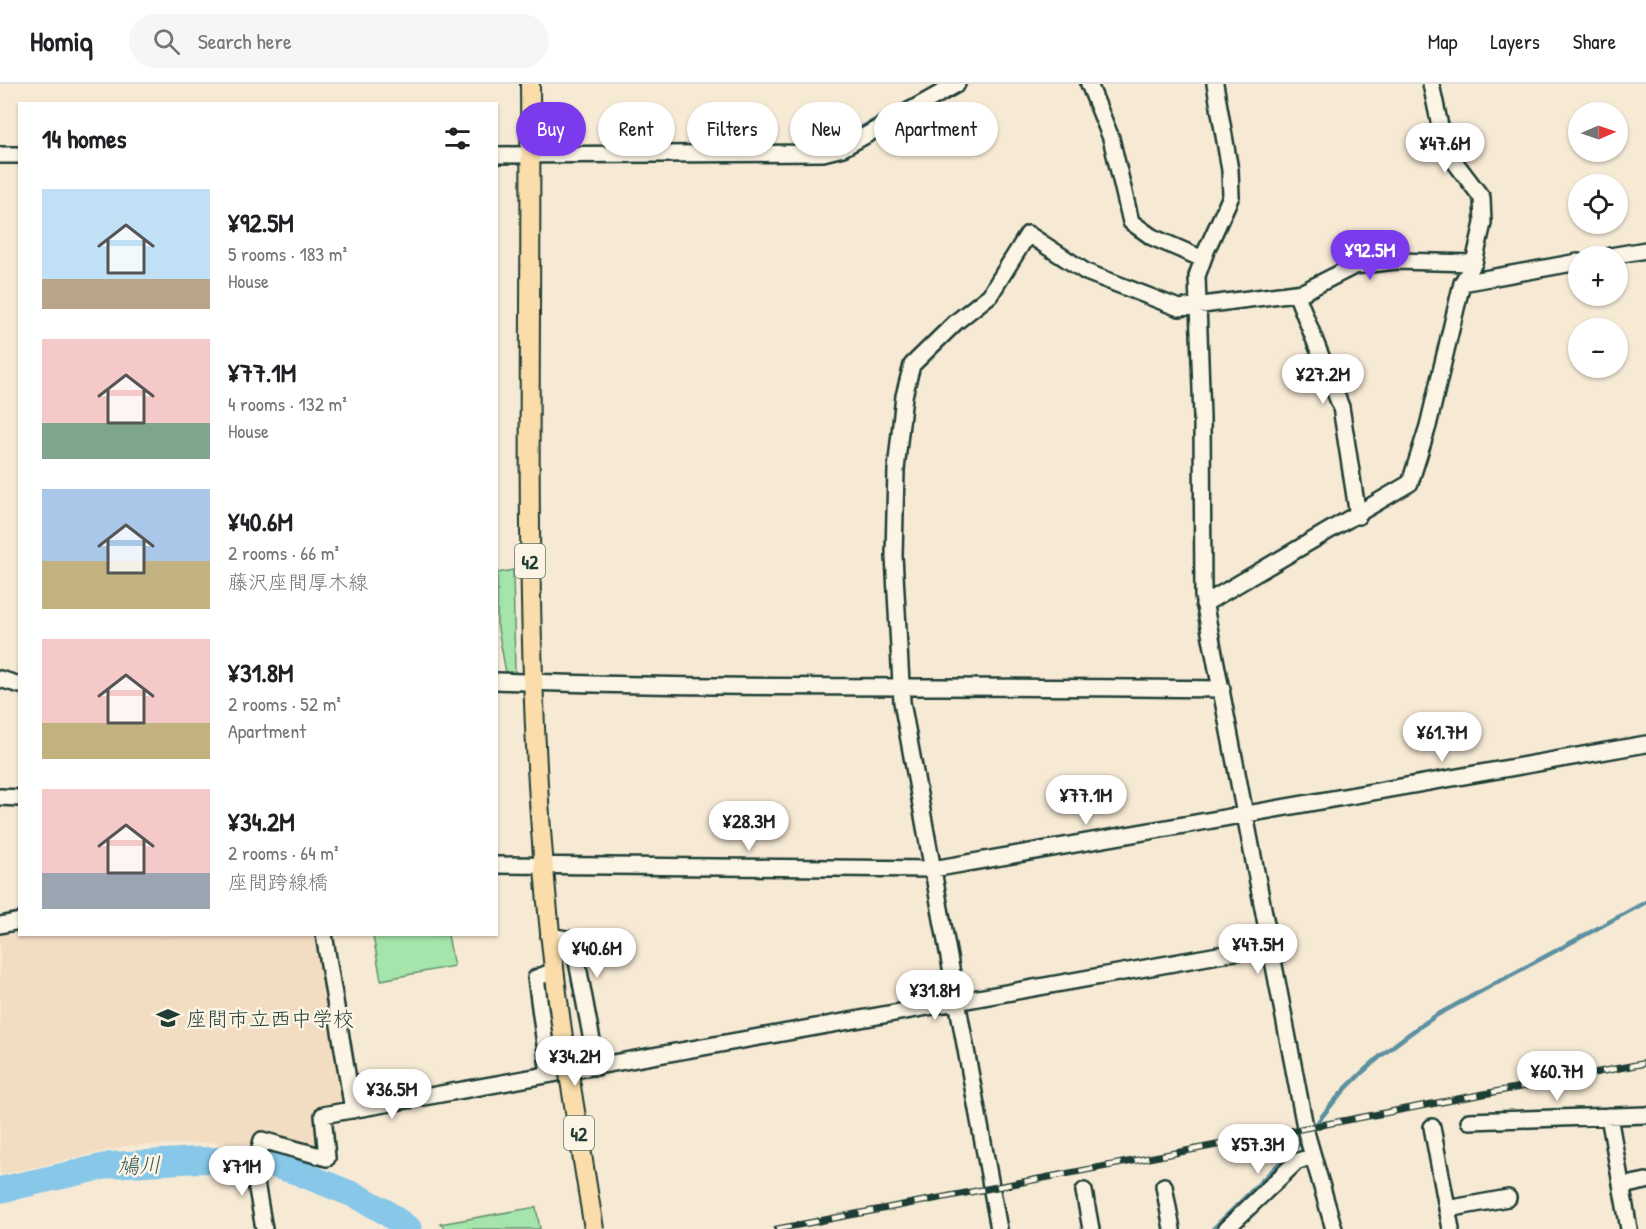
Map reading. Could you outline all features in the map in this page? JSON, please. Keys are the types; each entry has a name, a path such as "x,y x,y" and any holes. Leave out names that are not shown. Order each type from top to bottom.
{"main road":[{"name":"42","path":"530,84 530,102"},
{"name":"42","path":"530,156 531,682 549,936 594,1229"}],"street":[{"path":"586,155 823,153 843,148 957,84"},
{"path":"1089,84 1111,138 1131,222 1152,237 1203,259"},
{"path":"1215,84 1230,170 1231,196 1197,276 1196,306 1202,418 1204,604 1309,1145 1334,1229"},
{"path":"1204,604 1358,516 1410,483 1428,426 1462,283 1474,263 1483,223 1482,198 1446,149 1431,84"},
{"path":"0,155 18,155"},
{"path":"498,155 516,155"},
{"path":"999,1229 959,999 928,853 901,688 894,556 896,470 904,396 912,365 921,354 990,295 1028,234 1086,272 1179,308 1296,293 1354,266 1396,261 1474,263"},
{"path":"1628,253 1646,250"},
{"path":"1462,283 1568,264"},
{"path":"1296,293 1341,407 1358,516"},
{"path":"0,679 18,684"},
{"path":"498,681 901,688 1045,686 1222,689"},
{"path":"498,865 933,869 1646,744"},
{"path":"0,797 18,798"},
{"path":"0,925 18,921"},
{"path":"324,936 353,1110"},
{"path":"549,936 573,940 597,1067"},
{"path":"264,1229 256,1161 261,1140 327,1158 323,1115 597,1067 959,999 1269,946"},
{"path":"549,1074 536,978 554,971"},
{"path":"1469,1121 1646,1115"},
{"path":"1609,1116 1629,1229"},
{"path":"1432,1127 1451,1229"},
{"path":"1226,1229 1296,1162 1309,1145"},
{"path":"1622,1186 1646,1181"},
{"path":"1164,1186 1172,1229"},
{"path":"1084,1191 1091,1229"},
{"path":"1447,1209 1508,1198"}],"shaded area":[{"name":"座間市立西中学校","path":"18,931 18,936 321,936 347,1105 318,1111 322,1140 317,1151 225,1142 127,1146 0,1175 0,935"}],"green space":[{"path":"513,570 515,673 506,673 498,629 498,573"},
{"path":"373,936 448,936 454,966 381,980"},
{"path":"536,1207 540,1229 446,1229 440,1224"}],"waterway":[{"path":"862,127 874,121"},
{"path":"1311,1132 1337,1097 1352,1082 1384,1053 1419,1027 1437,1015 1646,902"},
{"path":"1213,1229 1305,1138"},
{"name":"鳩川","path":"0,1190 111,1165 199,1160 259,1161 297,1172 359,1197 409,1229"}],"railway":[{"path":"777,1229 1646,1063"}],"place":[{"name":"座間市立西中学校","path":"168,1018"}]}
